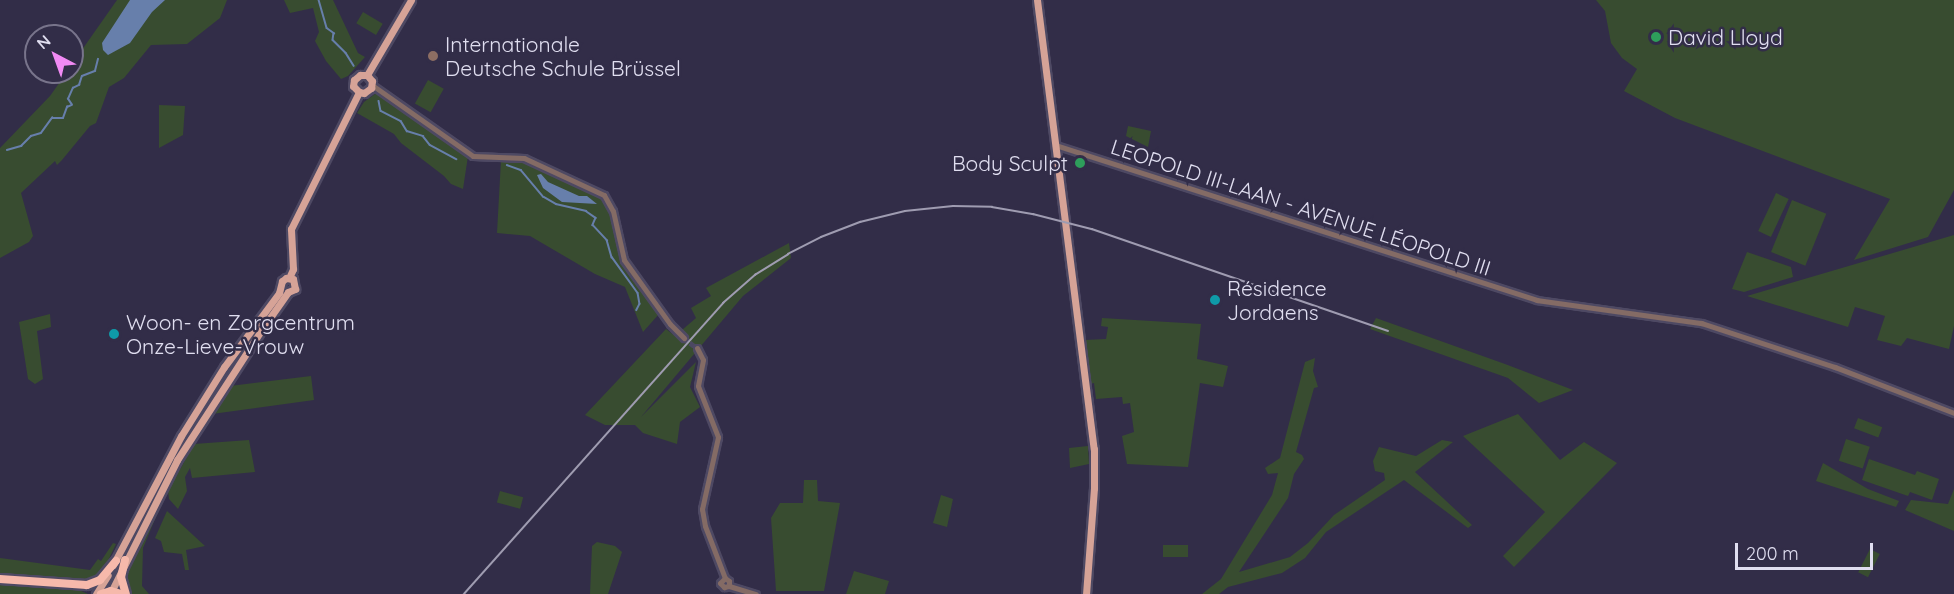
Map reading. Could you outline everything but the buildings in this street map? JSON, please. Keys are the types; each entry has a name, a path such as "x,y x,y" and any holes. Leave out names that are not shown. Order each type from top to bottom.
{"highway":[{"path":"0,579 72,586 93,584 120,560"},
{"path":"120,560 121,577 126,594"},
{"path":"72,586 92,594"},
{"path":"101,594 121,594"}],"main road":[{"path":"367,75 411,0"},
{"path":"1037,0 1094,449 1094,491 1086,594"},
{"path":"360,75 367,75 374,86 367,92 359,92 353,86 354,80 360,75"},
{"path":"290,278 293,269 291,229 359,92"},
{"path":"285,291 282,281 290,278"},
{"path":"285,291 293,291 296,285 290,278"},
{"path":"110,593 120,560 180,436 224,367 285,291"},
{"path":"96,594 120,560"}],"street":[{"path":"374,86 473,156 524,158 589,186 603,195 613,211 624,260 670,324 684,338"},
{"name":"LEOPOLD III-LAAN - AVENUE LÉOPOLD III","path":"1055,145 1537,300 1701,323 1835,367 1954,413"},
{"path":"697,348 703,360 698,386 718,437 702,509 705,526 725,578 729,581 729,586 756,594"}],"green space":[{"path":"117,0 227,0 220,18 187,44 151,45 124,78 109,87 96,123 90,126 57,165 55,161 21,193 33,236 29,242 0,258 0,148 50,96 58,84 84,84 84,47"},
{"path":"284,0 333,0 358,53 365,57 348,76 341,79 326,61 315,41 319,32 313,8 290,13"},
{"path":"1596,0 1954,0 1954,190 1928,237 1854,260 1890,199 1675,118 1624,91 1637,69 1622,58 1611,43 1605,11"},
{"path":"363,12 383,24 376,35 356,23"},
{"path":"428,80 444,89 431,112 415,104"},
{"path":"379,91 468,156 463,189 451,184 401,143 394,134 357,113 364,102"},
{"path":"159,105 185,106 183,135 159,148"},
{"path":"1128,126 1151,131 1148,147 1126,136"},
{"path":"501,160 523,161 588,189 604,200 611,212 623,262 659,314 643,332 625,287 595,274 530,236 497,233"},
{"path":"1776,193 1789,199 1771,237 1758,231"},
{"path":"1792,200 1826,214 1805,266 1771,252"},
{"path":"1954,235 1954,326 1949,349 1907,338 1901,346 1877,340 1885,316 1855,307 1848,327 1747,296"},
{"path":"789,243 791,258 743,296 641,417 696,362 690,387 700,407 680,422 677,444 643,433 635,425 605,425 585,415 666,329 675,336 696,318 691,308 711,296 706,288"},
{"path":"1747,252 1791,267 1793,277 1744,292 1732,289"},
{"path":"50,314 51,327 37,331 43,379 35,384 28,379 19,322"},
{"path":"1102,318 1201,324 1197,359 1228,366 1223,387 1200,383 1188,467 1127,464 1122,436 1134,432 1130,403 1123,404 1122,397 1096,399 1094,383 1090,384 1085,340 1106,339 1108,327 1101,326"},
{"path":"1376,318 1573,390 1539,403 1508,378 1370,329"},
{"path":"1315,358 1313,371 1318,387 1314,388 1296,452 1304,459 1294,474 1288,498 1239,572 1290,557 1308,543 1334,515 1385,480 1384,473 1375,471 1373,461 1379,447 1416,456 1442,440 1453,442 1415,472 1472,525 1468,528 1404,480 1326,532 1305,558 1282,573 1228,587 1219,594 1202,594 1221,579 1272,495 1278,473 1268,474 1265,468 1280,458 1305,362"},
{"path":"311,376 314,400 212,414 230,386"},
{"path":"1518,414 1560,460 1584,442 1617,463 1514,567 1503,556 1545,512 1463,436"},
{"path":"1858,418 1882,427 1878,438 1854,428"},
{"path":"1846,439 1870,447 1863,469 1839,461"},
{"path":"249,440 255,472 192,478 190,468 185,477 187,491 178,509 169,499 168,491 194,444"},
{"path":"1088,446 1089,464 1070,468 1069,448"},
{"path":"1869,459 1915,475 1917,471 1939,479 1932,500 1910,492 1908,496 1862,480"},
{"path":"1823,463 1868,489 1899,501 1896,507 1816,481"},
{"path":"804,480 817,480 818,501 840,503 824,591 776,591 771,518 780,503 803,503"},
{"path":"1954,489 1954,531 1905,510 1911,500 1948,504"},
{"path":"500,491 523,497 520,509 497,503"},
{"path":"941,495 953,499 947,527 933,523"},
{"path":"167,511 205,546 186,550 189,570 185,570 182,554 164,552 161,541 155,538"},
{"path":"158,512 143,548 142,586 149,594 131,594 125,582 126,573"},
{"path":"597,542 615,546 622,552 608,594 590,594 592,546"},
{"path":"113,543 116,544 104,569 89,580 0,574 0,558 90,570 98,559 101,561"},
{"path":"1163,545 1188,545 1188,557 1163,557"},
{"path":"1870,549 1880,554 1868,577 1858,572"},
{"path":"854,571 889,581 885,594 846,594"},
{"path":"0,582 79,590 88,594 0,594"}],"water":[{"path":"130,0 165,0 152,12 130,43 108,55 103,50 102,43"},
{"path":"541,174 548,182 579,196 587,196 597,204 562,202 543,188 537,175"}],"waterway":[{"path":"319,0 327,28 334,33 333,40 346,53 354,66"},
{"path":"7,150 21,146 31,136 41,133 52,118 63,118 67,107 72,105 68,99 73,88 79,85 82,76 95,71 98,59"},
{"path":"379,101 381,111 401,121 407,131 423,136 430,145 456,159"},
{"path":"507,165 521,170 544,197 556,204 586,211 596,218 593,225 607,240 612,257 638,293 640,304 637,310"}],"tunnel":[{"path":"684,338 697,348"}],"tram line":[{"path":"464,594 723,303 755,275 788,254 821,237 860,222 905,211 953,206 992,207 1033,214 1092,229 1388,331"}],"place":[{"name":"David Lloyd","path":"1656,37"},
{"name":"Internationale Deutsche Schule Brüssel","path":"433,56"},
{"name":"Body Sculpt","path":"1080,163"},
{"name":"Résidence Jordaens","path":"1215,300"},
{"name":"Woon- en Zorgcentrum Onze-Lieve-Vrouw","path":"114,334"}]}
